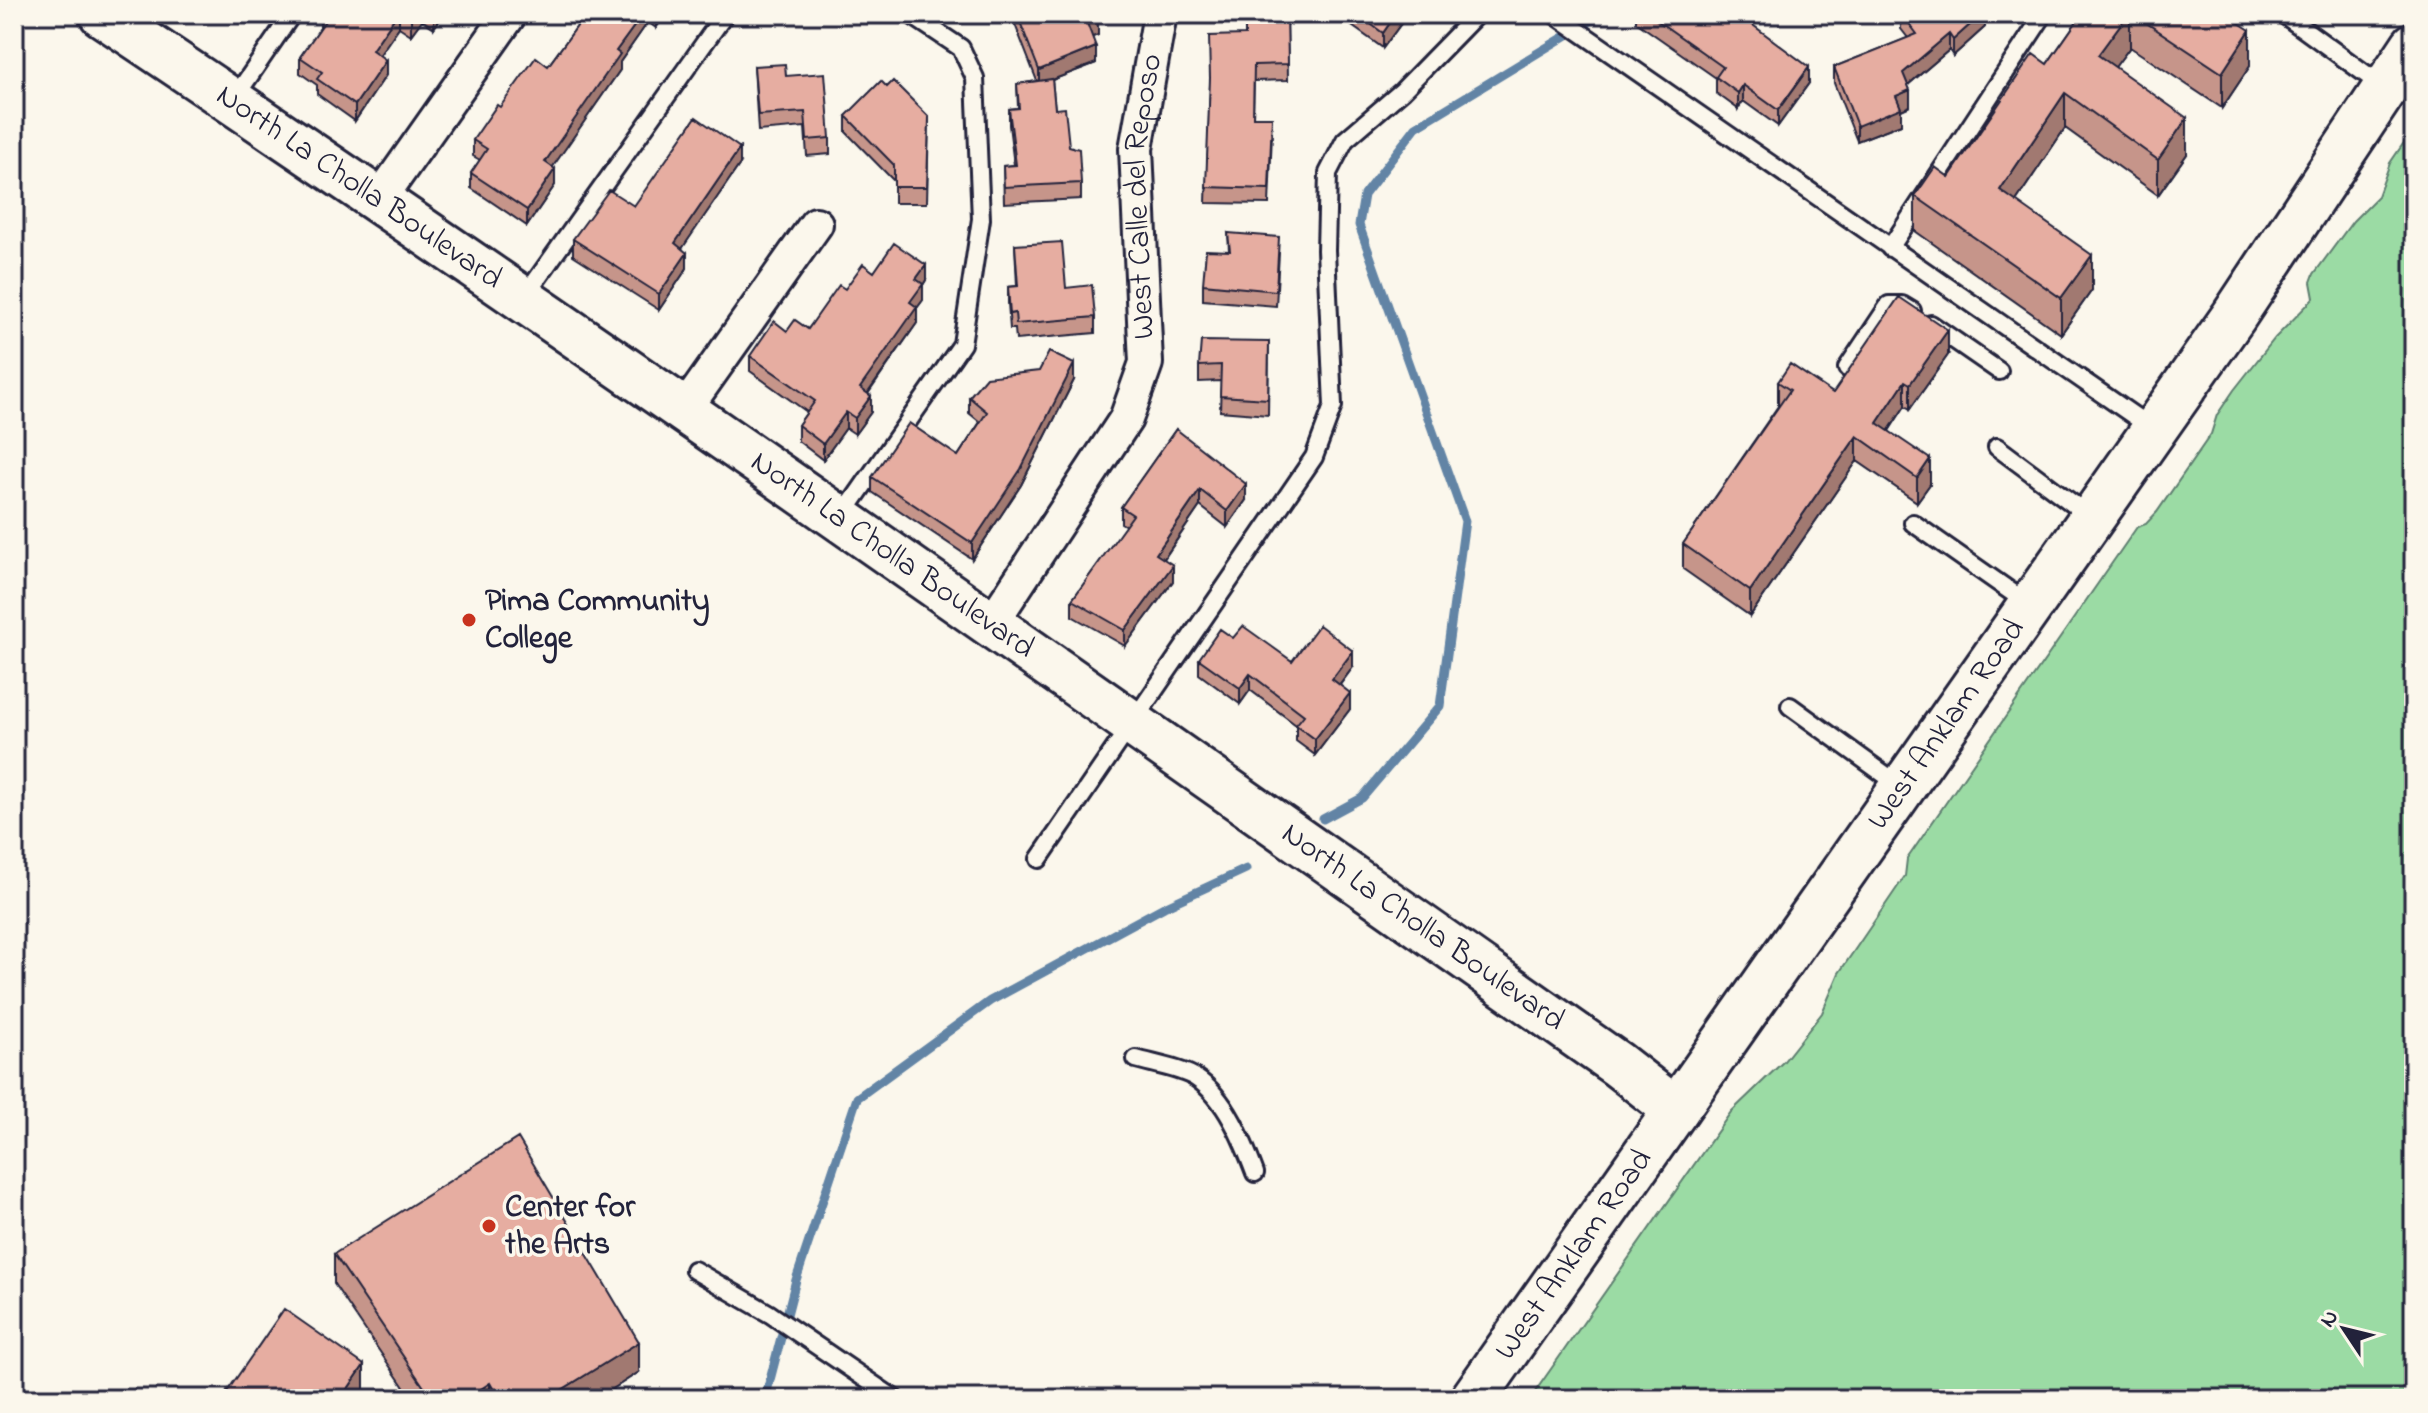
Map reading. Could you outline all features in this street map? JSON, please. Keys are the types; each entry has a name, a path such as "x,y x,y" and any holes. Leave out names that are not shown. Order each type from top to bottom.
{"street":[{"name":"North La Cholla Boulevard","path":"102,14 379,200 991,624 1617,1064 1676,1110"},
{"path":"379,200 510,14"},
{"name":"West Calle del Reposo","path":"991,624 1126,419 1146,363 1136,149 1160,14"},
{"name":"West Anklam Road","path":"1473,1399 2234,316 2414,45"},
{"path":"683,412 816,224"}],"lane":[{"path":"233,101 292,14"},
{"path":"522,300 725,14"},
{"path":"839,520 962,344 981,219 975,78 961,48 910,14"},
{"path":"1039,859 1314,457 1333,406 1326,250 1328,173 1345,140 1402,91 1477,14"},
{"path":"1554,14 2154,430"},
{"path":"1890,248 2044,14"},
{"path":"2283,14 2385,88"},
{"path":"1847,368 1889,305 1902,305 1999,371"},
{"path":"1997,447 2092,518"},
{"path":"1913,523 2030,606"},
{"path":"1790,706 1902,788"},
{"path":"1136,1059 1196,1078 1217,1100 1242,1140 1255,1173"},
{"path":"694,1270 770,1314 895,1399"}],"green space":[{"path":"2414,128 2414,1399 1530,1399 1731,1112 1784,1061 1822,1013 1839,973 1905,876 1907,859 2137,527 2146,524 2157,512 2211,434 2217,415 2234,390 2275,338 2314,298 2311,282 2314,274 2353,221 2378,196 2390,163"}],"building":[{"path":"322,14 397,14 372,50 386,60 355,105 317,79 322,72 300,57 327,18"},
{"path":"586,14 643,14 616,51 620,54 545,162 555,169 527,210 471,173 487,149 473,140 536,57 548,66"},
{"path":"1017,14 1096,14 1098,19 1087,23 1096,47 1039,70"},
{"path":"1245,14 1287,14 1288,64 1254,65 1253,117 1272,117 1269,189 1206,187 1209,36 1245,35"},
{"path":"1357,14 1396,14 1383,33"},
{"path":"1648,14 1738,14 1809,67 1778,110 1743,85 1738,93 1716,77 1723,67"},
{"path":"1902,14 1982,14 1953,40 1949,34 1903,73 1910,90 1896,96 1901,108 1857,126 1834,67 1917,34"},
{"path":"2082,14 2128,14 2098,55 2187,118 2158,160 2065,93 2000,190 2092,255 2061,298 1915,196 1935,167 1949,177 2033,54 2047,64"},
{"path":"2133,14 2225,14 2250,30 2222,73"},
{"path":"785,64 786,76 825,73 830,138 807,140 805,112 758,115 754,66"},
{"path":"1052,79 1055,109 1065,108 1069,146 1079,149 1081,183 1004,187 1003,166 1016,165 1009,109 1019,108 1017,84"},
{"path":"881,81 887,87 893,81 929,117 927,187 894,187 894,165 846,116"},
{"path":"696,117 740,148 675,243 687,253 659,294 573,239 609,190 634,206"},
{"path":"1228,233 1279,237 1276,291 1203,284 1206,250 1230,251"},
{"path":"1062,242 1066,288 1092,285 1095,317 1016,324 1015,313 1010,314 1008,287 1018,286 1015,245"},
{"path":"894,243 926,265 916,279 923,284 910,302 917,307 860,388 871,396 855,418 846,412 823,444 798,425 815,401 750,356 774,321 787,331 795,320 808,329 839,285 845,289 863,264 874,272"},
{"path":"1899,297 1948,330 1910,384 1905,381 1877,423 1930,459 1917,478 1857,436 1750,591 1683,544 1790,390 1778,382 1790,364 1833,393"},
{"path":"1201,341 1269,342 1268,399 1220,396 1221,365 1199,366"},
{"path":"1049,352 1074,364 1021,469 972,543 872,477 909,423 958,456 987,412 969,397 986,377 1039,371"},
{"path":"1176,429 1246,484 1227,511 1200,490 1156,554 1173,565 1125,630 1072,600 1133,515 1121,507"},
{"path":"1319,625 1353,651 1332,679 1350,693 1315,739 1296,725 1304,715 1250,674 1240,688 1199,659 1220,629 1233,638 1243,626 1292,661"},
{"name":"Center for the Arts","path":"518,1138 639,1342 547,1399 541,1399 536,1390 519,1399 499,1399 490,1383 466,1399 432,1399 334,1254"},
{"path":"284,1309 364,1365 341,1399 222,1399"}],"waterway":[{"path":"1323,819 1362,798 1440,706 1465,521 1359,225 1364,195 1416,127 1602,14"},
{"path":"765,1399 796,1280 857,1098 990,1001 1164,907 1246,869"}],"place":[{"name":"Pima Community College","path":"469,620"},
{"name":"Center for the Arts","path":"489,1226"}]}
